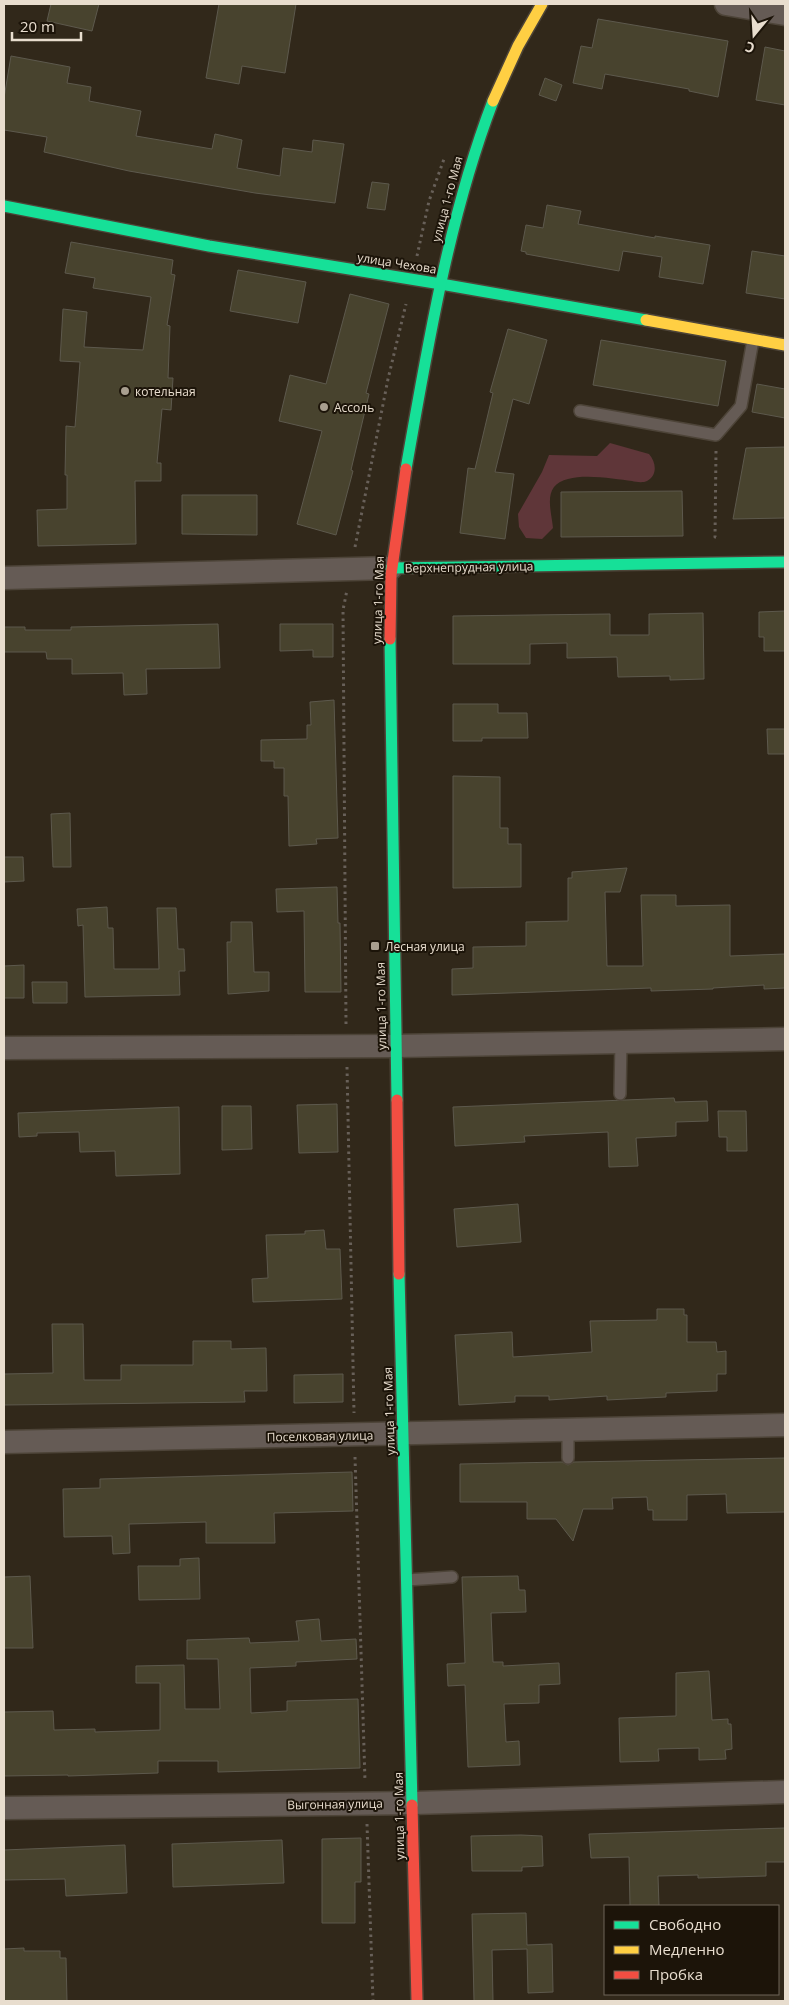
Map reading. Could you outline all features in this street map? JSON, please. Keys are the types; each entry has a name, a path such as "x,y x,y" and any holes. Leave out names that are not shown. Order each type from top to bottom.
{"main road":[{"name":"улица 1-го Мая","path":"417,2001 403,1434 390,635 391,568 419,397 453,224 479,137 494,96 513,56 542,4"},
{"name":"улица Чехова","path":"4,206 209,246 441,284 785,345"},
{"name":"Верхнепрудная улица","path":"391,568 785,562"}],"street":[{"path":"726,4 785,14"},
{"name":"Верхнепрудная улица","path":"4,578 391,568"},
{"path":"4,1048 396,1046 785,1039"},
{"name":"Поселковая улица","path":"4,1442 785,1424"},
{"name":"Выгонная улица","path":"4,1808 366,1804 785,1792"}],"lane":[{"path":"580,411 716,435 741,406 753,340"},
{"path":"620,1094 621,1042"},
{"path":"568,1430 568,1458"},
{"path":"407,1580 452,1577"}],"path":[{"path":"716,435 716,538 725,537"},
{"path":"351,569 343,610 346,1046 354,1435 374,2001"}],"shaded area":[{"path":"610,443 649,454 655,468 651,478 645,482 640,482 580,477 561,482 554,487 550,496 553,528 542,539 526,538 519,527 518,514 542,472 549,455 597,456"}],"building":[{"path":"51,4 99,4 92,31 47,21"},
{"path":"219,4 296,4 285,73 242,66 239,84 206,78"},
{"path":"598,19 728,41 718,97 689,91 689,89 605,74 602,89 573,83 581,46 592,48"},
{"path":"765,47 785,51 785,105 756,100"},
{"path":"11,56 70,67 67,83 91,87 89,101 141,111 136,136 212,149 215,134 242,140 237,168 280,176 283,148 312,152 313,140 344,144 335,203 255,193 129,171 44,152 47,137 4,130 4,98"},
{"path":"545,78 562,85 556,101 539,95"},
{"path":"372,182 389,184 385,210 367,208"},
{"path":"547,205 581,211 578,224 655,238 655,236 710,245 703,284 659,277 662,257 623,251 619,271 526,254 526,252 521,251 526,225 543,228"},
{"path":"71,242 173,260 171,274 175,275 167,325 170,326 168,378 173,378 171,410 162,409 157,463 161,463 161,481 135,481 136,544 38,546 37,510 67,509 67,475 65,475 66,426 75,427 80,362 60,361 63,309 87,312 84,347 143,350 151,297 93,288 95,278 65,273"},
{"path":"752,251 785,256 785,299 746,293"},
{"path":"238,270 306,282 298,323 230,311"},
{"path":"350,294 389,304 366,393 369,394 351,470 353,471 336,535 297,524 322,431 279,421 290,375 326,384"},
{"path":"508,329 547,340 529,404 513,399 495,472 514,474 505,539 460,533 468,468 475,469 493,393 490,392"},
{"path":"601,340 726,361 718,406 593,385"},
{"path":"757,384 785,389 785,418 752,412"},
{"path":"785,447 785,518 733,519 746,448"},
{"path":"682,491 683,536 561,537 561,492"},
{"path":"182,495 257,495 257,535 182,534"},
{"path":"785,611 785,651 764,651 764,637 759,637 759,612"},
{"path":"703,613 704,679 670,680 670,676 618,677 617,657 567,658 567,643 530,644 530,664 453,664 453,616 610,614 610,635 649,635 649,614"},
{"path":"218,624 220,668 146,669 147,694 124,695 123,673 72,674 72,659 47,659 46,652 4,652 4,627 25,627 25,630 71,630 71,627"},
{"path":"280,624 333,624 333,657 313,657 313,650 280,651"},
{"path":"334,700 338,838 316,839 317,844 289,846 288,796 284,796 284,768 274,768 274,761 261,761 261,740 307,739 307,725 311,725 310,702"},
{"path":"453,704 498,704 498,713 527,713 528,738 482,738 482,741 453,741"},
{"path":"767,729 785,729 785,754 768,754"},
{"path":"453,776 500,777 500,828 508,828 508,844 521,844 521,887 453,888"},
{"path":"70,813 71,867 53,867 51,814"},
{"path":"4,857 23,857 24,881 4,882"},
{"path":"627,868 620,892 605,892 607,966 643,966 641,895 676,895 676,906 730,905 730,956 785,954 785,988 764,989 764,985 651,991 651,988 452,995 452,969 473,968 473,947 526,946 526,922 568,921 568,878 572,878 572,872"},
{"path":"337,887 338,923 340,923 341,992 305,992 304,911 277,912 276,889"},
{"path":"107,907 108,928 113,928 114,969 159,969 157,908 176,908 178,949 184,949 185,971 179,971 180,995 85,997 83,925 78,926 77,909"},
{"path":"231,922 252,922 254,972 269,972 269,991 228,994 227,942 231,942"},
{"path":"24,965 24,998 4,998 4,966"},
{"path":"32,982 67,982 67,1003 33,1003"},
{"path":"674,1098 675,1102 707,1101 708,1121 676,1122 676,1136 636,1138 638,1166 609,1167 608,1132 524,1136 525,1142 455,1146 453,1107"},
{"path":"337,1104 338,1152 299,1153 297,1105"},
{"path":"222,1106 251,1106 252,1149 222,1150"},
{"path":"179,1107 180,1174 116,1176 115,1151 80,1152 79,1132 37,1133 37,1136 19,1137 18,1113"},
{"path":"718,1111 746,1111 747,1151 727,1151 727,1137 719,1137"},
{"path":"518,1204 521,1242 457,1247 454,1209"},
{"path":"324,1230 326,1249 340,1249 342,1299 253,1302 252,1279 268,1278 266,1235 305,1234 305,1231"},
{"path":"657,1309 684,1309 684,1315 687,1315 687,1342 716,1342 717,1352 726,1351 726,1374 717,1374 717,1391 666,1393 666,1397 607,1400 607,1396 549,1400 549,1396 515,1396 515,1402 459,1405 455,1335 512,1332 513,1357 592,1352 590,1321 657,1320"},
{"path":"52,1324 83,1324 84,1380 121,1380 121,1365 193,1365 193,1341 231,1341 231,1349 266,1348 267,1391 244,1391 245,1402 4,1405 4,1374 53,1373"},
{"path":"343,1374 343,1402 294,1403 294,1375"},
{"path":"785,1458 785,1512 727,1513 726,1494 687,1495 687,1520 653,1520 653,1510 648,1510 647,1497 612,1498 613,1509 583,1509 573,1541 556,1519 527,1519 527,1502 460,1502 460,1464 562,1462 568,1465 574,1462"},
{"path":"352,1472 353,1511 274,1513 275,1543 206,1543 206,1522 129,1524 130,1553 113,1554 112,1536 64,1537 63,1489 100,1488 100,1479"},
{"path":"199,1558 200,1599 139,1600 138,1566 180,1566 180,1559"},
{"path":"30,1576 33,1648 4,1648 4,1577"},
{"path":"518,1576 519,1590 525,1590 526,1612 491,1613 493,1662 503,1662 503,1666 559,1663 560,1684 539,1685 539,1703 504,1704 506,1742 519,1741 520,1765 468,1767 465,1685 448,1686 447,1664 465,1663 462,1577"},
{"path":"319,1619 321,1641 356,1639 357,1659 296,1662 296,1666 250,1668 251,1713 287,1711 287,1701 358,1699 360,1768 218,1772 218,1761 158,1761 158,1773 4,1776 4,1712 53,1711 54,1730 95,1729 95,1732 160,1730 160,1683 136,1683 136,1666 184,1665 185,1709 220,1709 218,1659 187,1659 187,1640 249,1638 250,1643 299,1641 296,1621"},
{"path":"709,1671 712,1720 728,1719 728,1724 731,1724 732,1749 725,1750 726,1759 699,1760 699,1748 658,1749 659,1761 620,1762 619,1718 676,1716 676,1673"},
{"path":"785,1828 785,1862 766,1862 766,1876 698,1878 698,1875 658,1876 659,1905 630,1905 629,1857 591,1858 589,1834"},
{"path":"471,1836 542,1836 543,1866 522,1867 522,1871 472,1871"},
{"path":"361,1838 361,1882 355,1882 355,1923 322,1923 322,1839"},
{"path":"282,1840 284,1883 173,1887 172,1844"},
{"path":"125,1845 127,1893 66,1896 65,1879 4,1880 4,1850"},
{"path":"526,1913 527,1945 552,1944 553,1992 528,1993 527,1949 492,1950 493,2001 474,2001 472,1914"},
{"path":"24,1948 24,1951 60,1951 60,1958 66,1958 67,2001 4,2001 4,1949"}],"traffic: fast":[{"path":"406,469 431,329 451,237 477,146 493,101"},
{"path":"4,206 209,246 646,320"},
{"path":"391,568 785,562"},
{"path":"390,639 397,1100"},
{"path":"399,1274 412,1805"}],"traffic: slow":[{"path":"493,101 518,46 542,4"},
{"path":"646,320 785,345"}],"traffic: jam":[{"path":"390,639 391,575 406,469"},
{"path":"397,1100 399,1274"},
{"path":"412,1805 417,2001"}],"place":[{"name":"котельная","path":"125,391"},
{"name":"Ассоль","path":"324,407"},
{"name":"Лесная улица","path":"375,946"}]}
